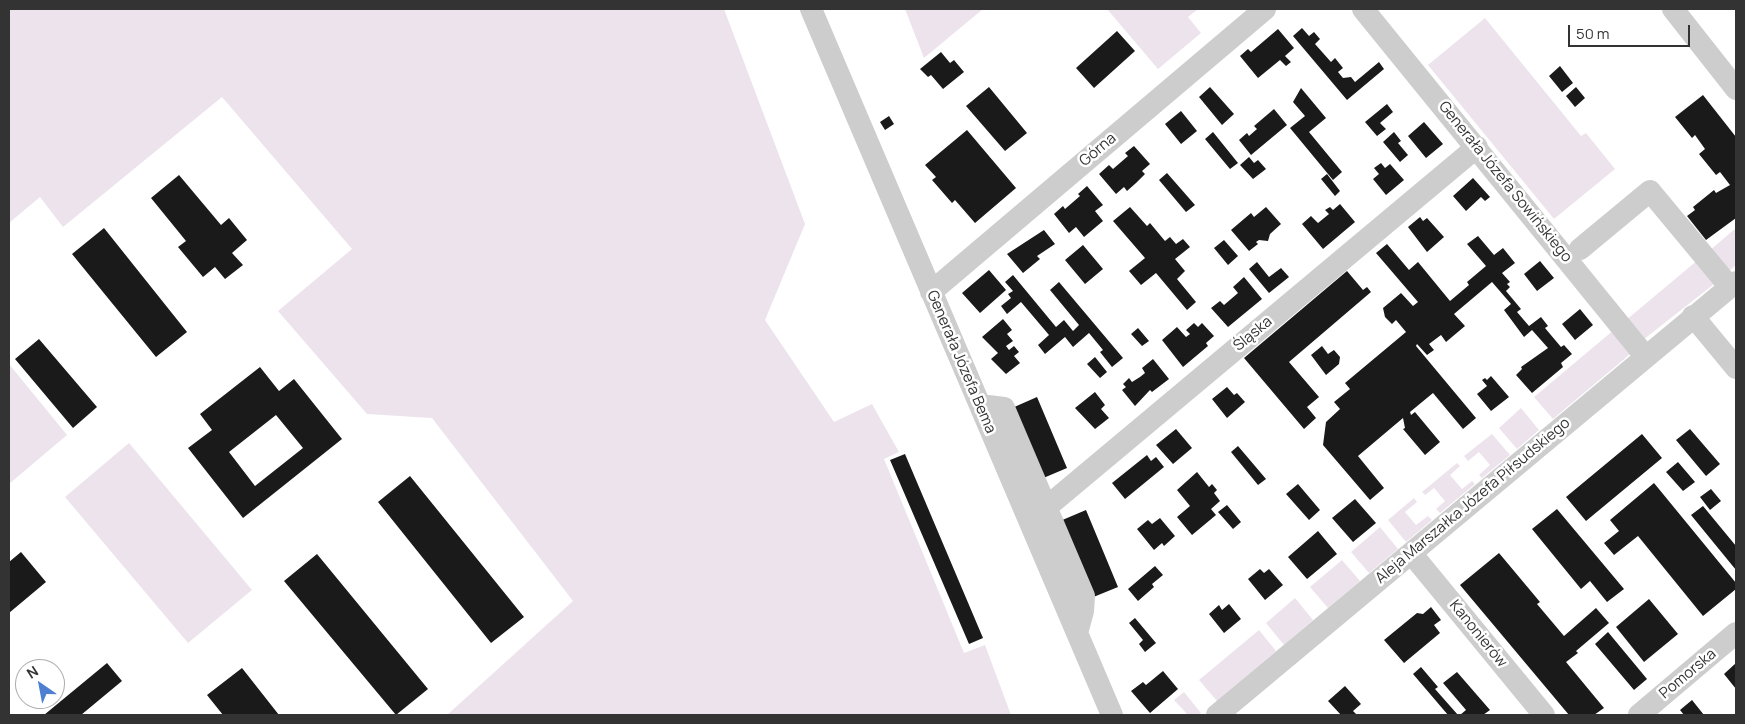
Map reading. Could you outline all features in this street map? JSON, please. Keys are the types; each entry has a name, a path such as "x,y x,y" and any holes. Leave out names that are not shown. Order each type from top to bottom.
{"street":[{"name":"Generała Józefa Bema","path":"811,9 980,405 1004,408 1038,514"},
{"name":"Górna","path":"931,292 1265,9"},
{"name":"Generała Józefa Sowińskiego","path":"1363,9 1645,356"},
{"path":"1677,10 1736,89"},
{"name":"Śląska","path":"1038,514 1477,147"},
{"path":"1580,249 1650,191 1734,282"},
{"name":"Aleja Marszałka Józefa Piłsudskiego","path":"1217,715 1734,282"},
{"path":"1693,316 1736,368"},
{"path":"1038,514 1084,596 1083,611 1077,633 1112,715"},
{"name":"Kanonierów","path":"1411,553 1544,715"},
{"name":"Pomorska","path":"1639,715 1736,633"}],"shaded area":[{"path":"9,9 724,9 805,224 765,320 834,422 872,404 899,452 884,459 964,653 985,645 1011,715 447,715 573,601 432,418 367,414 278,311 352,249 222,97 63,227 40,197 9,223"},
{"path":"905,9 983,9 924,58"},
{"path":"1107,9 1198,9 1188,17 1201,33 1158,69"},
{"path":"1485,18 1581,136 1586,133 1615,169 1554,219 1428,65"},
{"path":"1736,228 1736,265 1729,271 1709,251"},
{"path":"1699,259 1714,284 1643,340 1625,321"},
{"path":"1615,329 1630,351 1629,355 1553,419 1534,397"},
{"path":"9,364 67,435 9,484"},
{"path":"1521,408 1539,430 1517,449 1499,428"},
{"path":"1492,434 1510,455 1482,478 1479,475 1490,465 1479,452 1468,461 1464,456"},
{"path":"129,443 252,590 188,643 65,497"},
{"path":"1457,463 1460,466 1450,475 1462,489 1472,481 1475,484 1440,513 1436,509 1445,501 1434,488 1425,495 1422,492"},
{"path":"1414,498 1417,502 1405,512 1416,525 1428,516 1432,520 1406,542 1388,520"},
{"path":"1380,527 1398,549 1369,573 1351,552"},
{"path":"1342,560 1360,581 1328,608 1310,587"},
{"path":"1295,598 1313,620 1284,645 1266,623"},
{"path":"1259,630 1276,651 1217,701 1199,680"},
{"path":"1184,692 1201,713 1198,715 1188,715 1174,700"}],"building":[{"path":"1302,28 1309,36 1314,32 1320,39 1315,44 1331,62 1335,58 1343,68 1338,72 1343,78 1351,77 1355,82 1379,62 1384,69 1347,100 1293,36"},
{"path":"1278,29 1294,48 1285,56 1291,62 1286,66 1280,60 1258,78 1240,56 1248,49 1251,52"},
{"path":"1117,31 1135,51 1094,88 1076,68"},
{"path":"941,52 950,63 954,60 964,72 943,89 931,75 928,77 920,69"},
{"path":"1560,66 1573,83 1562,92 1549,76"},
{"path":"989,87 1027,133 1005,151 966,106"},
{"path":"1210,87 1234,114 1222,125 1199,97"},
{"path":"1576,87 1585,98 1575,107 1566,96"},
{"path":"1301,88 1326,118 1309,132 1342,172 1333,180 1290,128 1305,116 1293,102"},
{"path":"1703,95 1736,137 1736,218 1706,240 1687,216 1695,210 1693,207 1714,190 1716,193 1730,185 1720,172 1716,175 1699,154 1705,149 1695,135 1692,138 1675,117"},
{"path":"1387,104 1393,112 1380,123 1386,129 1377,136 1365,122"},
{"path":"1274,109 1287,125 1251,155 1239,140 1247,133 1249,136 1257,129 1254,126"},
{"path":"1181,111 1197,131 1181,144 1165,124"},
{"path":"889,116 894,124 885,130 880,122"},
{"path":"1424,122 1443,144 1426,158 1408,136"},
{"path":"967,130 1016,188 975,223 955,200 952,203 932,180 936,177 925,165"},
{"path":"1213,132 1238,163 1230,169 1205,139"},
{"path":"1394,132 1401,141 1398,143 1408,155 1400,162 1383,142"},
{"path":"1134,146 1150,164 1142,171 1145,174 1127,191 1124,187 1116,194 1099,174 1109,165 1113,169 1128,156 1125,153"},
{"path":"1249,157 1254,163 1258,160 1266,169 1253,179 1240,165"},
{"path":"1381,163 1385,168 1390,164 1404,180 1386,195 1373,179 1379,174 1374,168"},
{"path":"1167,173 1195,205 1186,212 1159,180"},
{"path":"1327,174 1340,191 1335,196 1321,179"},
{"path":"179,175 221,225 229,218 247,240 232,253 243,265 225,279 215,267 203,277 178,247 186,241 151,198"},
{"path":"1473,178 1490,197 1485,201 1481,197 1466,211 1453,196"},
{"path":"1087,186 1103,205 1095,211 1103,221 1084,237 1076,227 1069,233 1054,214 1063,206 1065,209 1080,196 1078,194"},
{"path":"1340,204 1355,222 1323,249 1302,224 1311,216 1318,223 1329,214 1325,210 1330,207 1333,210"},
{"path":"1130,207 1147,226 1150,223 1165,241 1170,237 1176,244 1183,239 1190,247 1175,259 1185,271 1177,279 1196,302 1187,310 1156,273 1141,285 1129,271 1145,258 1113,221"},
{"path":"1266,207 1281,224 1270,234 1268,241 1259,240 1256,242 1258,244 1249,251 1231,230 1251,213 1254,217"},
{"path":"1420,217 1423,221 1427,218 1444,237 1427,252 1408,227"},
{"path":"104,228 187,332 156,357 72,254"},
{"path":"1044,230 1055,244 1037,256 1040,259 1023,273 1007,254"},
{"path":"1478,236 1494,255 1503,248 1515,263 1502,273 1510,282 1507,284 1510,287 1506,291 1521,309 1517,312 1529,326 1541,317 1548,326 1545,328 1561,347 1564,345 1572,354 1561,363 1563,367 1532,393 1516,375 1522,369 1521,367 1548,348 1532,330 1524,337 1504,310 1511,304 1492,282 1454,314 1465,326 1446,342 1441,335 1429,344 1434,350 1427,355 1417,344 1416,346 1476,418 1463,429 1433,393 1410,412 1411,415 1415,412 1440,442 1425,455 1403,429 1405,428 1403,418 1358,456 1384,488 1370,500 1323,445 1326,422 1340,409 1334,402 1350,389 1345,383 1406,332 1396,320 1392,324 1385,317 1383,308 1401,293 1413,306 1418,302 1376,253 1387,244 1409,270 1418,262 1450,301 1469,285 1467,282 1486,266 1467,244"},
{"path":"1224,240 1238,256 1228,265 1214,248"},
{"path":"1083,245 1103,269 1085,284 1065,260"},
{"path":"1540,261 1554,278 1537,291 1524,274"},
{"path":"1257,262 1269,277 1281,268 1289,277 1269,293 1249,269"},
{"path":"989,270 1006,290 980,313 962,293"},
{"path":"1347,271 1363,290 1367,287 1371,292 1289,362 1319,397 1307,407 1316,418 1304,429 1244,358"},
{"path":"1013,275 1056,327 1064,320 1073,331 1079,325 1050,290 1059,282 1123,358 1112,367 1100,352 1103,350 1089,333 1073,347 1065,337 1045,354 1038,345 1049,335 1021,302 1007,314 1001,306 1011,298 1008,294 1013,291 1005,282"},
{"path":"1244,277 1262,299 1228,327 1211,308 1220,301 1224,305 1238,293 1233,287"},
{"path":"1580,309 1593,325 1575,340 1562,324"},
{"path":"1003,319 1012,330 1007,334 1013,341 1006,346 1009,350 1014,346 1019,352 1014,356 1020,363 1006,374 991,359 998,353 982,337"},
{"path":"1194,323 1198,327 1202,323 1214,336 1206,343 1208,346 1183,367 1162,340 1177,327 1186,337 1190,334 1186,330"},
{"path":"1138,328 1149,341 1142,346 1131,334"},
{"path":"39,339 97,407 73,428 15,359"},
{"path":"1322,346 1328,354 1334,350 1340,357 1339,364 1326,375 1311,355"},
{"path":"1095,357 1107,372 1100,378 1087,364"},
{"path":"1153,359 1169,379 1152,392 1150,390 1135,406 1122,390 1126,387 1123,384 1129,378 1132,382 1145,373 1142,368"},
{"path":"260,367 279,391 294,379 342,439 243,518 188,448 212,430 200,414","holes":["276,415 303,448 255,486 229,452"]},
{"path":"1491,376 1509,397 1491,411 1477,394 1487,386 1482,380 1485,378 1487,380"},
{"path":"1227,387 1234,395 1237,393 1245,402 1227,418 1212,399"},
{"path":"1095,392 1105,405 1101,409 1109,418 1095,429 1075,408"},
{"path":"1037,397 1067,468 1041,479 1012,408"},
{"path":"1176,429 1192,448 1173,464 1156,445"},
{"path":"1690,429 1720,464 1706,476 1676,440"},
{"path":"1642,434 1662,458 1586,521 1566,497"},
{"path":"1238,446 1266,479 1258,485 1231,452"},
{"path":"905,454 983,638 969,644 890,460"},
{"path":"1147,455 1151,461 1156,457 1164,467 1125,499 1112,483"},
{"path":"1678,462 1695,482 1683,491 1666,472"},
{"path":"1197,472 1209,487 1212,484 1217,490 1214,493 1220,501 1211,509 1216,515 1192,535 1177,517 1190,506 1177,490"},
{"path":"410,476 524,617 491,643 378,502"},
{"path":"1654,483 1736,583 1736,589 1703,616 1638,536 1614,555 1604,543 1619,531 1610,520"},
{"path":"1298,484 1320,510 1309,520 1286,494"},
{"path":"1711,489 1721,501 1710,510 1700,497"},
{"path":"1355,499 1376,523 1353,542 1332,518"},
{"path":"1227,505 1241,522 1233,529 1218,512"},
{"path":"1703,506 1736,546 1736,570 1691,515"},
{"path":"1557,509 1624,589 1607,602 1590,581 1581,589 1532,529"},
{"path":"1086,510 1118,587 1091,598 1060,521"},
{"path":"1160,518 1175,536 1164,546 1162,543 1154,550 1137,529 1148,520 1152,524"},
{"path":"1318,531 1337,554 1307,579 1288,557"},
{"path":"21,552 46,582 9,613 9,562"},
{"path":"1499,553 1540,602 1537,604 1564,636 1596,608 1609,623 1566,662 1604,708 1594,715 1569,715 1460,585"},
{"path":"317,554 428,689 396,715 284,581"},
{"path":"1155,566 1163,575 1152,584 1154,587 1138,601 1128,589"},
{"path":"1260,569 1264,573 1269,569 1283,585 1265,600 1248,579"},
{"path":"1649,599 1678,634 1644,662 1616,627"},
{"path":"1229,604 1241,619 1224,633 1209,614 1219,605 1222,610"},
{"path":"1431,607 1441,620 1434,625 1440,633 1404,663 1384,640 1417,613 1423,614"},
{"path":"1135,618 1156,643 1145,652 1139,644 1143,640 1129,623"},
{"path":"1608,632 1647,679 1634,690 1595,644"},
{"path":"107,663 122,681 81,715 44,715 51,709 65,709 65,698"},
{"path":"1736,663 1736,689 1724,674"},
{"path":"1421,667 1438,687 1435,689 1458,715 1448,715 1413,674"},
{"path":"242,668 279,715 223,715 207,695"},
{"path":"1163,671 1178,689 1150,713 1131,691 1143,682 1146,685"},
{"path":"1457,672 1490,710 1483,715 1460,715 1466,710 1443,683"},
{"path":"1345,686 1361,704 1353,711 1357,715 1341,715 1328,701"},
{"path":"1692,700 1704,715 1684,715 1680,710"}]}
